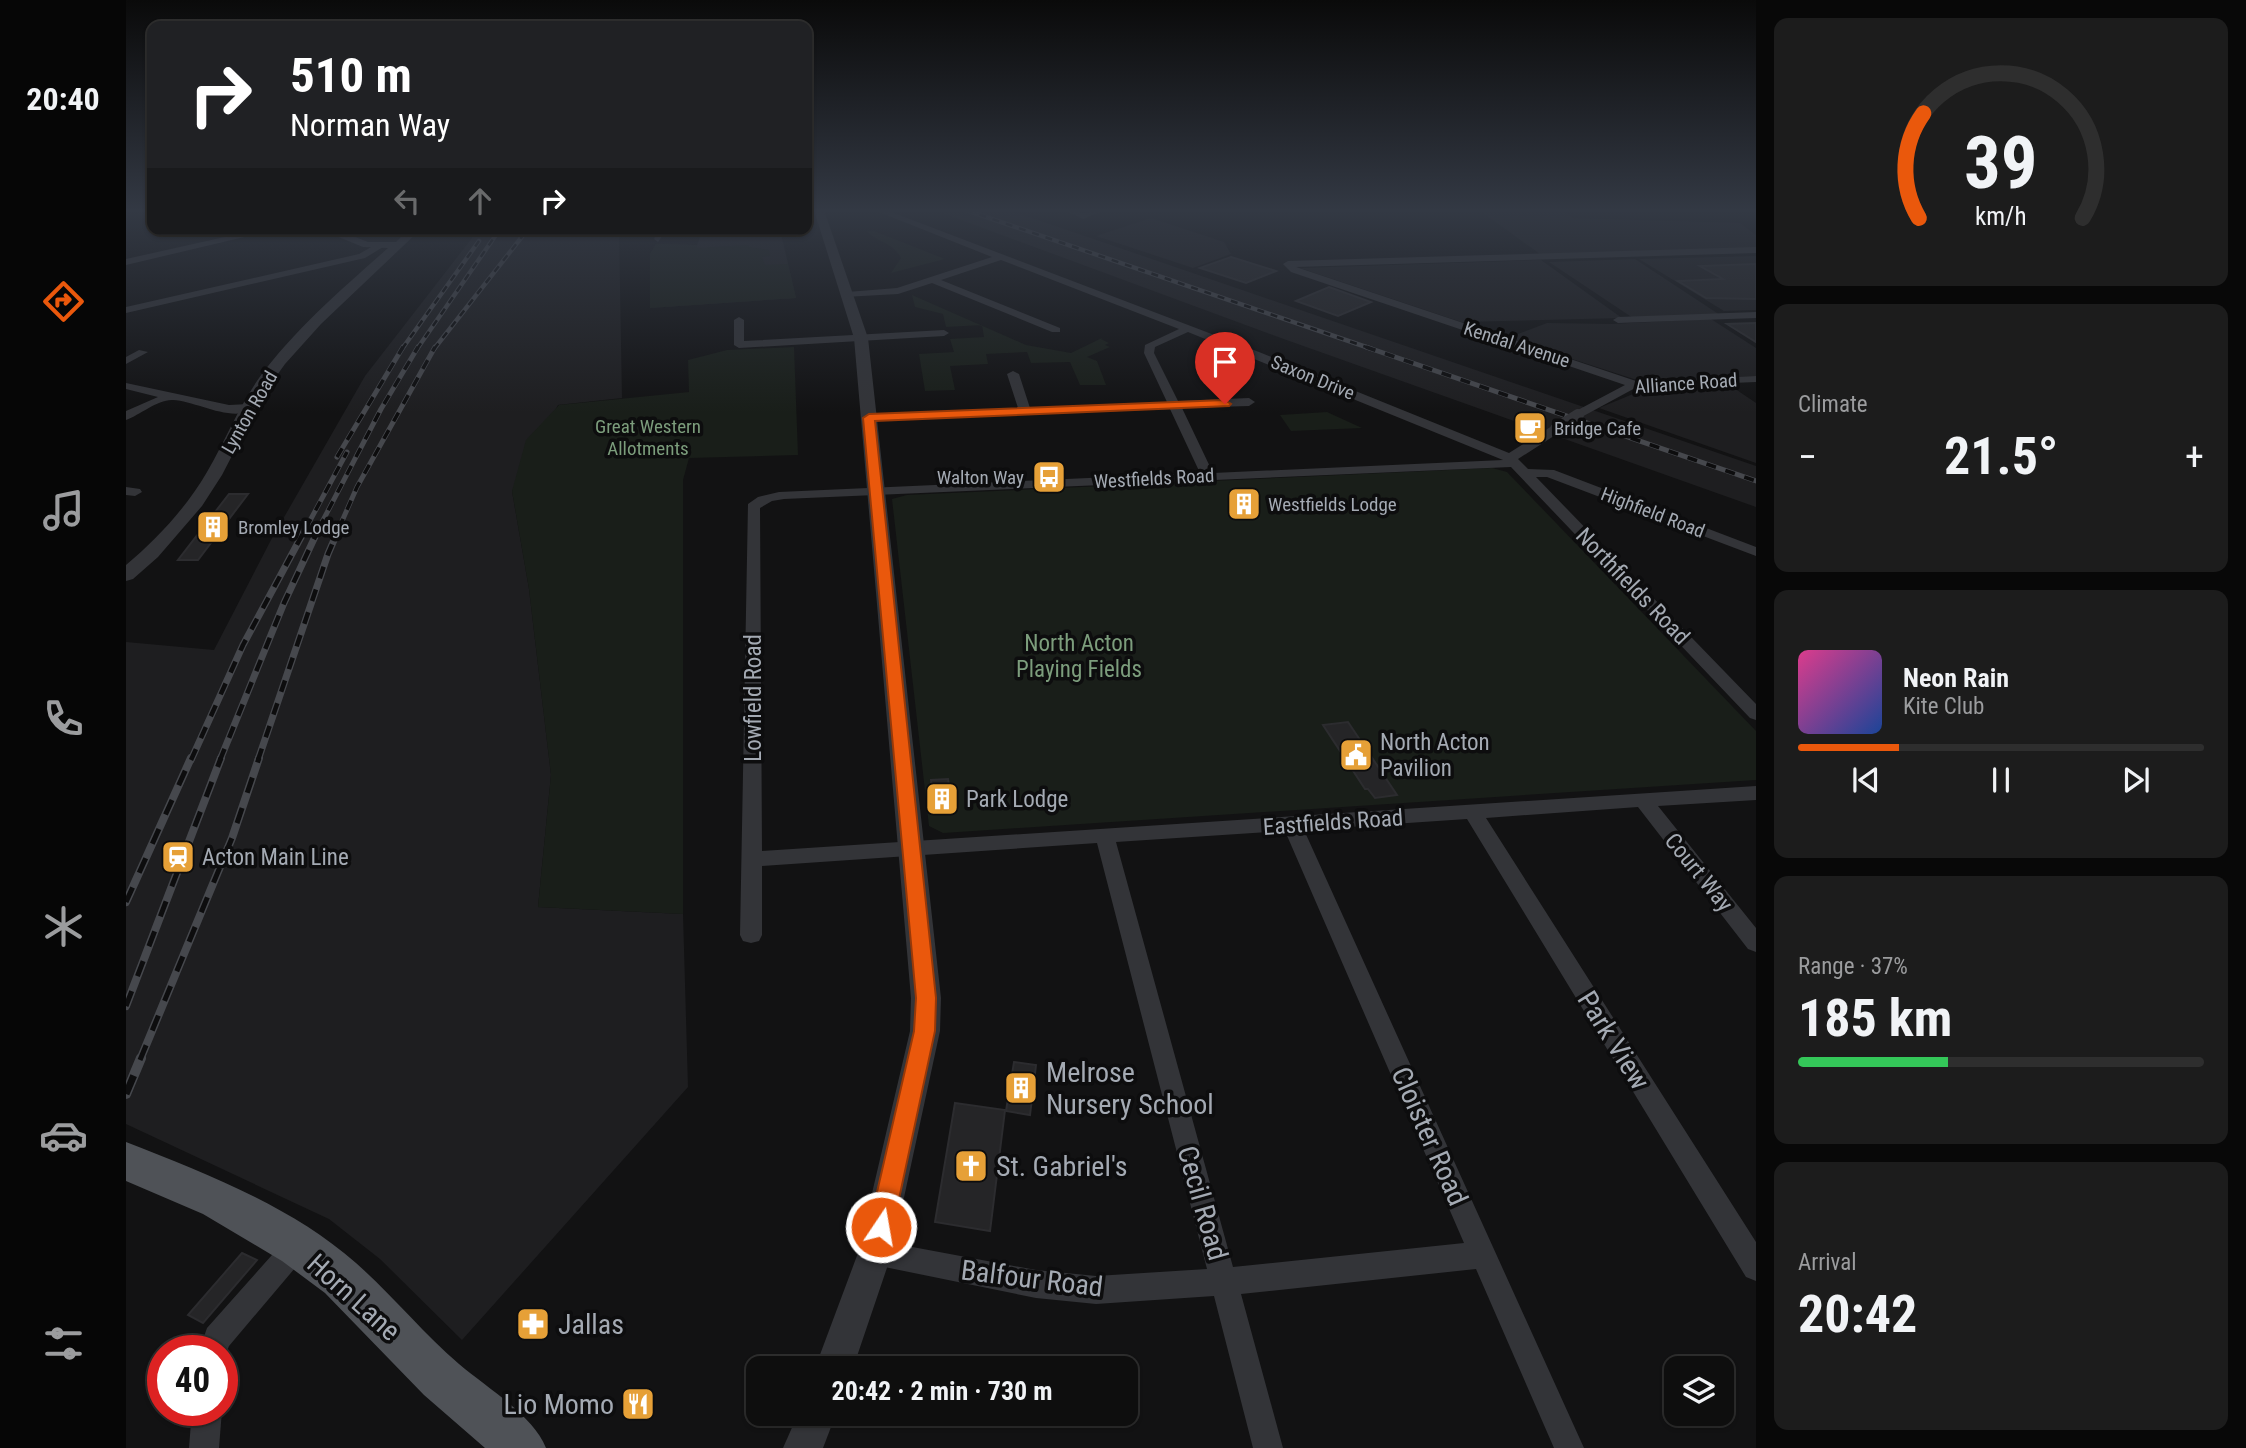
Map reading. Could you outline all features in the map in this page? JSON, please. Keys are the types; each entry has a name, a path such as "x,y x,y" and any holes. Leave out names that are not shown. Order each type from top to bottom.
{"main road":[{"name":"Horn Lane","path":"126,1161 218,1200 297,1247 340,1278 440,1379 522,1448"}],"street":[{"path":"126,310 268,278"},
{"name":"Lynton Road","path":"126,575 147,558 187,514 214,475 264,382 293,346 365,278"},
{"path":"838,1356 875,1253 925,1031 926,998 909,848 861,338 841,278"},
{"path":"847,295 898,291 940,278"},
{"name":"Saxon Drive","path":"1054,278 1465,438 1520,465"},
{"name":"Kendal Avenue","path":"1317,278 1635,384"},
{"path":"933,280 1056,330"},
{"path":"1618,320 1756,315"},
{"path":"738,320 739,345 944,333"},
{"path":"1187,329 1155,342 1149,348 1149,353 1209,476"},
{"path":"126,361 143,352"},
{"path":"1013,374 1025,412"},
{"name":"Alliance Road","path":"1520,465 1556,429 1635,384 1756,379"},
{"path":"126,386 229,409 249,408"},
{"path":"126,416 168,396"},
{"path":"869,418 1250,402"},
{"name":"Highfield Road","path":"1520,465 1549,472 1756,552"},
{"name":"Westfields Road","path":"877,491 1520,465"},
{"name":"Northfields Road","path":"1520,465 1749,698 1756,713"},
{"name":"Lowfield Road","path":"752,859 753,507 770,496 877,491"},
{"name":"Eastfields Road","path":"909,848 1756,793"},
{"name":"Court Way","path":"1643,801 1756,943"},
{"name":"Park View","path":"1473,813 1756,1267"},
{"name":"Cloister Road","path":"1292,825 1569,1448"},
{"name":"Cecil Road","path":"1105,836 1226,1282 1268,1448"},
{"path":"751,935 752,859 909,848"},
{"path":"220,1335 297,1247"},
{"name":"Balfour Road","path":"875,1253 1036,1284 1097,1290 1226,1282 1482,1255"},
{"path":"204,1448 206,1426"},
{"path":"803,1448 812,1426"}],"shaded area":[{"path":"441,278 620,278 622,398 558,405 512,491 529,589 551,775 538,907 683,914 688,1087 462,1340 380,1259 329,1219 126,1124 126,642 214,650 271,540 365,376"},
{"path":"650,278 791,278 796,298 650,308"},
{"path":"1117,278 1206,278 1756,466 1756,507"},
{"path":"1329,278 1566,278 1622,318 1461,322"},
{"path":"1572,278 1663,278 1720,315 1633,318"},
{"path":"1669,278 1756,278 1756,310 1724,311"},
{"path":"1711,319 1756,348 1756,376 1637,380 1507,338 1547,323 1611,324"},
{"path":"1725,382 1756,403 1756,463 1599,408 1655,385"}],"green space":[{"path":"650,278 791,278 796,298 650,308"},
{"path":"912,295 981,325 946,327 943,314 915,307"},
{"path":"982,326 1026,345 1071,353 1104,337 1101,339 1109,343 1105,345 1110,347 1087,357 1097,361 1106,385 1080,385 1070,362 1031,363 1027,352 986,354 988,364 950,366 955,390 925,391 919,354 954,352 950,339 984,337"},
{"name":"Great Western Allotments","path":"794,347 798,455 689,458 683,480 683,914 538,907 551,775 529,589 512,491 526,440 559,405 689,392 688,360 727,350"},
{"path":"1327,412 1362,428 1291,431 1280,415"},
{"name":"North Acton Playing Fields","path":"1492,468 1507,472 1756,731 1756,780 943,833 929,826 892,499 907,495"}],"building":[{"path":"1229,278 1260,278 1246,283"},
{"path":"1720,278 1756,278 1756,299 1706,298 1678,281 1723,279"},
{"path":"1329,287 1371,302 1338,316 1296,301"},
{"path":"1756,323 1756,342 1727,324"},
{"name":"Bromley Lodge","path":"229,494 248,494 198,560 178,560"},
{"name":"North Acton Pavilion","path":"1348,722 1397,795 1375,798 1365,789 1323,725"},
{"name":"Park Lodge","path":"948,779 953,812 939,813 934,810 931,780"},
{"name":"Melrose Nursery School","path":"1014,1062 1036,1065 1030,1115 1006,1111"},
{"name":"St. Gabriel's","path":"955,1103 1005,1110 990,1231 935,1222"},
{"path":"242,1253 257,1260 203,1323 188,1315"}],"railway":[{"path":"402,349 453,278"},
{"path":"417,349 466,278"},
{"path":"434,349 490,278"},
{"path":"1163,278 1372,349"},
{"path":"337,457 403,347"},
{"path":"320,527 381,409 418,347"},
{"path":"339,528 357,487 435,347"},
{"path":"1366,347 1756,481"},
{"path":"306,528 347,452"},
{"path":"191,760 243,645 307,526"},
{"path":"258,760 340,526"},
{"path":"220,760 284,603 320,527"},
{"path":"126,902 191,758"},
{"path":"126,1006 221,758"},
{"path":"140,1060 232,838 259,758"},
{"path":"126,1094 141,1058"}],"place":[{"name":"Bridge Cafe","path":"1530,428"},
{"name":"Walton Way","path":"1049,477"},
{"name":"Westfields Lodge","path":"1244,504"},
{"name":"Bromley Lodge","path":"213,527"},
{"name":"North Acton Pavilion","path":"1356,755"},
{"name":"Park Lodge","path":"942,799"},
{"name":"Acton Main Line","path":"178,857"},
{"name":"Melrose Nursery School","path":"1021,1088"},
{"name":"St. Gabriel's","path":"971,1166"},
{"name":"Jallas","path":"533,1324"},
{"name":"Lio Momo","path":"638,1404"}],"route":[{"path":"881,1227 925,1031 926,998 909,848 869,418 1225,404"}]}
